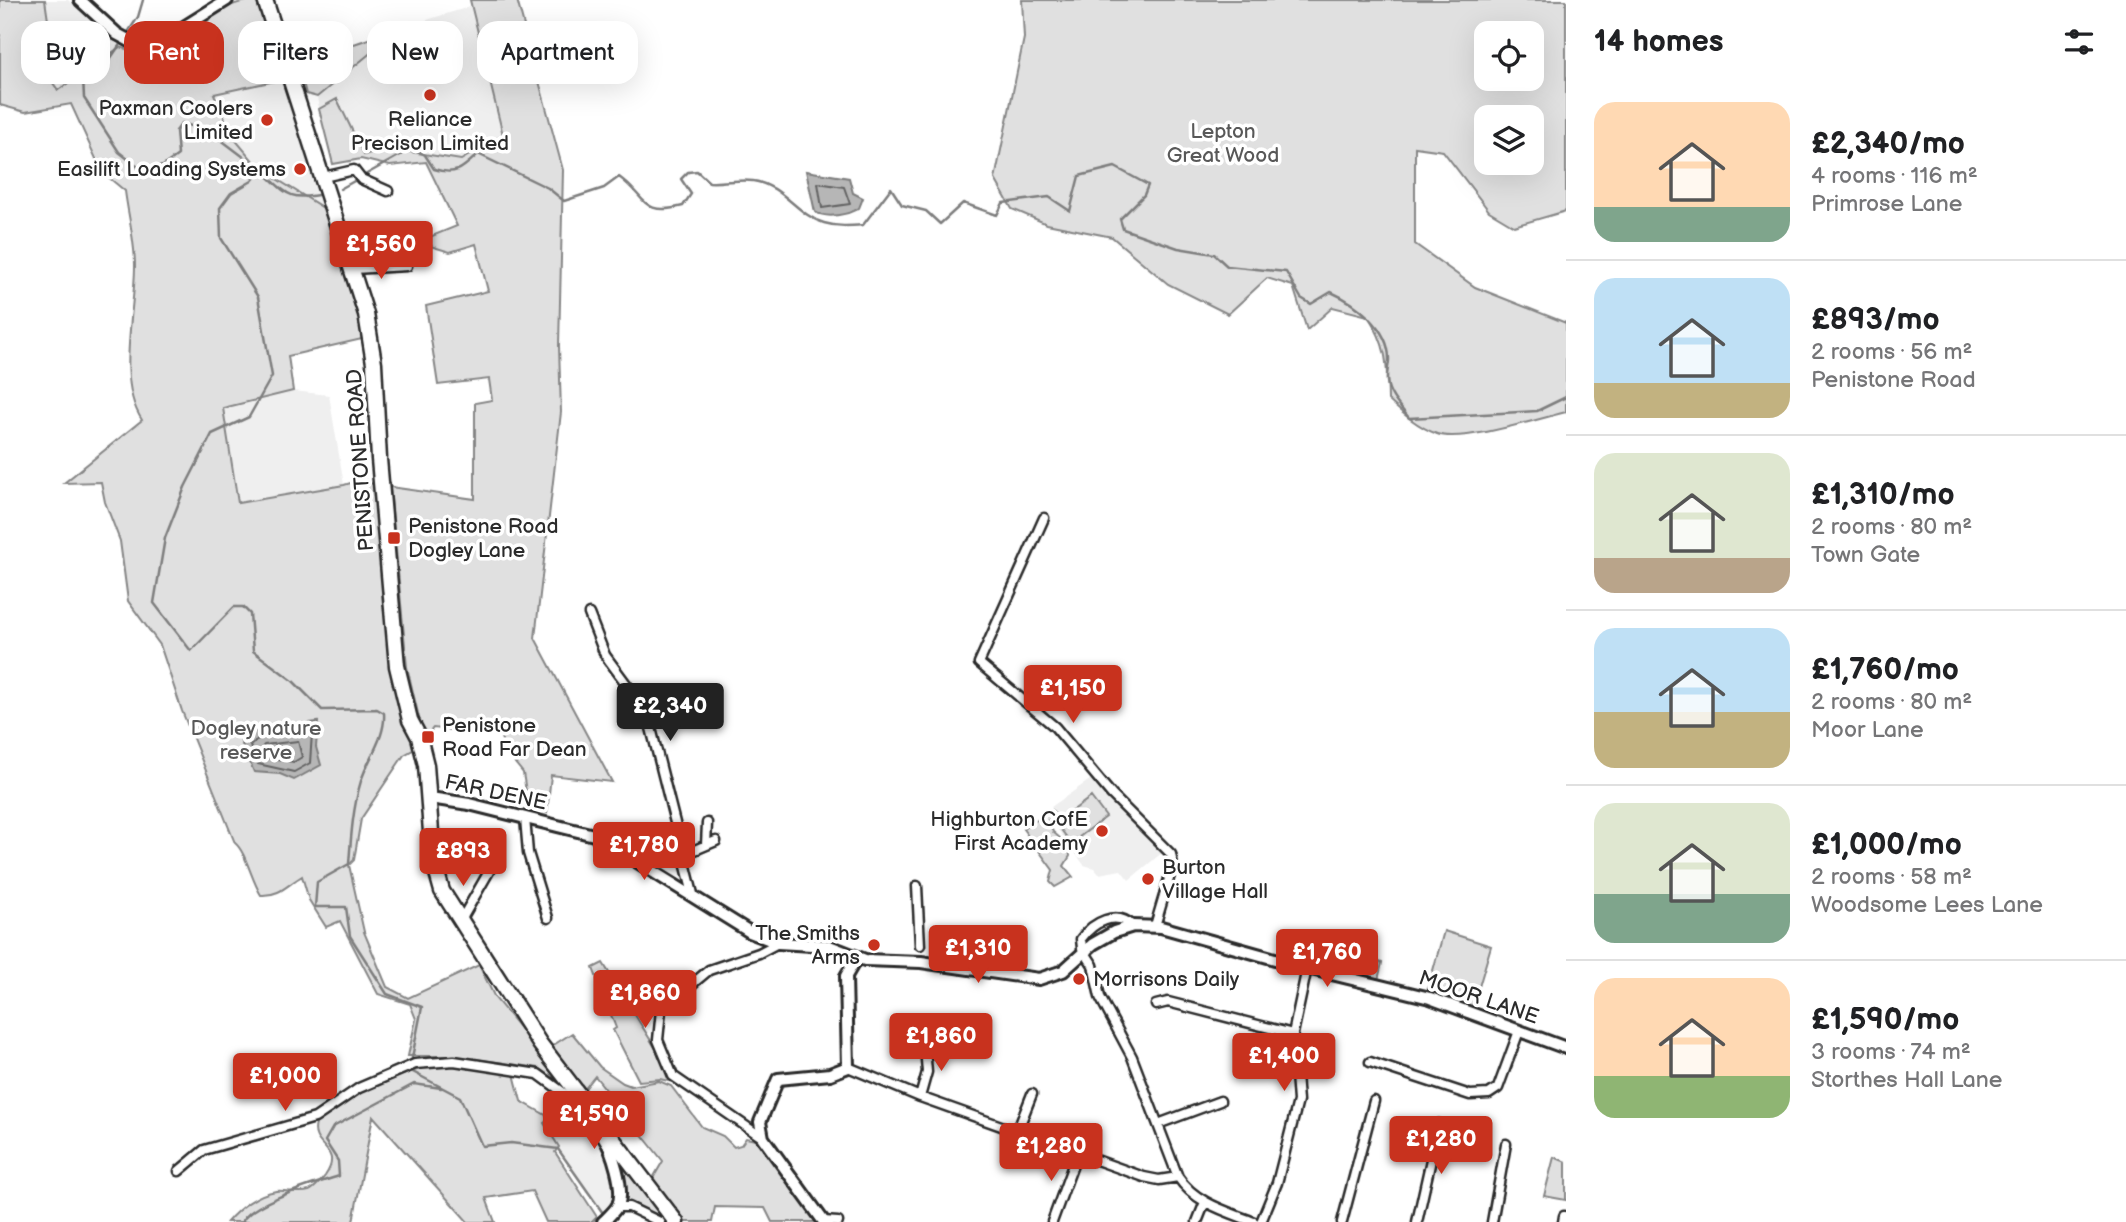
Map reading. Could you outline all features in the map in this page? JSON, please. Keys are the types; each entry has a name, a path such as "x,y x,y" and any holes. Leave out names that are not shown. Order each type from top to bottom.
{"highway":[{"name":"PENISTONE ROAD","path":"265,0 366,314 374,363 379,459 397,666 410,720 419,737 426,765 433,859 442,891 540,1044 676,1222"}],"street":[{"path":"80,0 131,44 148,46 160,42 227,0"},
{"path":"323,177 354,170 359,178 388,191"},
{"path":"353,269 407,266"},
{"path":"1044,518 979,663 1055,727 1112,795 1171,854 1173,865 1155,926"},
{"path":"589,614 605,655 647,712 693,894"},
{"name":"FAR DENE","path":"430,798 526,818 605,839 750,932 778,943 828,947 877,962 921,954"},
{"path":"526,818 528,853 548,918"},
{"path":"706,845 707,823"},
{"path":"683,855 716,841"},
{"path":"460,922 491,868"},
{"path":"917,886 921,954"},
{"name":"MOOR LANE","path":"921,954 1039,979 1063,971 1107,935 1133,926 1155,926 1307,968 1430,998 1566,1048"},
{"path":"778,943 760,953 709,970 661,1010 659,1040 673,1076 763,1138 824,1222 838,1222"},
{"path":"1084,952 1093,965 1105,1009 1132,1057 1178,1177 1189,1192 1205,1202 1254,1222"},
{"path":"848,1067 846,976 857,957"},
{"path":"1261,1222 1277,1183 1298,1101 1293,1034 1307,968"},
{"path":"1156,1004 1168,1002 1293,1034"},
{"path":"1370,1062 1470,1095 1489,1094 1503,1080 1519,1031"},
{"path":"920,1097 926,1072 925,1048"},
{"path":"178,1171 204,1150 268,1134 315,1118 359,1088 415,1064 454,1061 538,1074 581,1106 590,1106 589,1116 612,1152 620,1194 615,1209 603,1222"},
{"path":"763,1138 760,1122 778,1079 830,1074 848,1067 920,1097 1151,1179 1178,1177"},
{"path":"1017,1132 1032,1094"},
{"path":"1158,1124 1220,1101"},
{"path":"1342,1222 1374,1101"},
{"path":"1417,1222 1439,1124"},
{"path":"1492,1222 1504,1169 1506,1144"},
{"path":"1052,1222 1077,1154"},
{"path":"1196,1222 1205,1202"},
{"path":"615,1209 629,1207 660,1222"}],"shaded area":[{"path":"45,0 68,0 91,21 48,21"},
{"path":"472,6 477,26 477,84 491,84 504,135 461,160 386,148 363,155 338,99 319,109 317,97 333,84 353,84 353,67 367,56 367,84 463,84 463,21 424,21"},
{"path":"110,38 120,47 110,54"},
{"path":"54,84 67,84 58,90"},
{"path":"259,84 286,84 328,211 256,166 233,138 214,93"},
{"path":"293,391 329,395 344,485 238,504 223,408"},
{"name":"Highburton CofE First Academy","path":"1094,777 1163,852 1129,880 1121,870 1099,874 1094,868 1084,865 1050,819 1056,814 1051,807"},
{"path":"570,1100 607,1148 616,1194 604,1217 543,1123"}],"green space":[{"name":"Dogley nature reserve","path":"0,0 45,0 48,21 21,21 21,84 54,84 58,90 67,84 110,84 110,54 120,47 124,48 124,84 224,84 224,21 200,21 230,6 258,0 265,21 238,21 238,84 261,84 214,94 233,137 259,168 328,211 359,316 362,339 288,356 293,391 223,408 238,503 344,485 364,479 377,487 391,668 418,747 404,755 361,819 354,860 349,865 364,932 387,987 408,998 479,965 495,998 570,1089 539,1068 454,1056 408,1056 416,1019 410,1004 378,994 340,921 326,927 309,900 302,876 273,894 261,895 257,889 235,843 182,711 160,645 128,601 120,541 105,502 101,482 64,483 142,420 134,404 128,366 135,266 125,191 102,172 71,104 25,112 0,105"},
{"path":"470,0 517,0 523,21 477,21 477,29"},
{"name":"Lepton Great Wood","path":"1022,0 1566,0 1566,211 1514,226 1489,211 1443,151 1415,147 1415,244 1475,287 1566,323 1566,412 1481,433 1449,436 1437,434 1417,424 1388,400 1383,347 1368,316 1333,307 1307,330 1293,286 1267,278 1228,314 1168,284 1112,237 1047,224 1012,209 995,179 1024,38"},
{"path":"367,40 367,56 353,67 353,44"},
{"path":"303,84 333,84 317,97 306,94"},
{"path":"491,84 540,84 563,170 559,346 561,412 535,638 612,782 551,775 547,813 529,810 523,773 503,748 501,735 433,728 424,739 407,667 390,487 475,499 475,403 492,400 489,379 438,385 426,306 488,291 476,244 450,252 417,242 457,226 426,162 390,166 361,159 333,164 319,109 337,99 364,155 386,148 461,160 503,135"},
{"path":"1091,797 1106,817 1071,843 1056,823"},
{"path":"1052,810 1055,814 1048,821 1053,832 1069,846 1070,856 1064,866 1073,877 1055,887 1050,882 1053,870 1023,829"},
{"path":"1444,931 1491,946 1473,1007 1427,992"},
{"path":"1365,957 1382,963 1378,980 1350,973 1350,969 1359,971"},
{"path":"603,963 677,1083 660,1079 639,1081 613,1030 616,1028 593,968"},
{"path":"572,1033 600,1067 623,1083 631,1086 659,1081 671,1086 702,1127 723,1136 734,1147 741,1145 746,1138 760,1141 818,1222 772,1222 765,1208 715,1207 712,1222 681,1222 652,1180 663,1161 595,1076 583,1091 552,1046"},
{"path":"452,1066 514,1074 521,1101 551,1118 544,1123 559,1147 555,1152 597,1217 592,1222 546,1222 532,1191 486,1198 495,1222 468,1222 373,1116 353,1222 227,1222 255,1198 276,1191 305,1192 320,1182 330,1166 331,1159 317,1138 316,1124 321,1116 332,1108 410,1072 427,1067"},
{"path":"616,1150 671,1222 624,1201"},
{"path":"1554,1157 1566,1162 1566,1200 1544,1196"}],"water":[{"path":"806,171 849,178 853,193 863,198 859,208 837,215 815,212"},
{"path":"318,722 316,747 321,765 294,780 280,774 254,772 241,742 256,730"}],"waterway":[{"path":"135,21 143,0"},
{"path":"123,40 104,68 87,71 83,77 84,98 119,152 142,170 163,166 178,155 176,131 182,123 212,133 261,170 252,181 231,193 220,208 221,238 258,297 272,376 249,417 212,434 185,487 165,538 154,603 191,651 234,607 243,607 250,614 253,651 293,681 322,710 377,709 384,713 382,731 358,791 349,864 317,882 315,907 346,907 350,936 387,994 422,1007 411,1063"},
{"path":"340,189 413,148 425,155 434,169 448,172 458,170 478,154 548,188 564,201 604,188 619,177 652,207 669,209 683,206 691,194 681,179 688,172 697,171 709,182 748,181 764,184 782,194 814,219 839,226 863,225 891,188 902,205 926,211 940,224 963,203 997,215 1003,203 1049,197 1070,211 1079,176 1115,167 1148,185 1144,195 1120,219 1123,229 1178,248 1214,254 1227,266 1286,272 1301,298 1311,304 1331,292 1360,310 1377,327 1388,348 1388,386 1395,401 1409,418 1537,411 1566,397"},
{"path":"261,170 294,196 322,194"},
{"path":"409,1070 460,1097 482,1146 511,1143 558,1149 605,1216"},
{"path":"242,1222 258,1207 301,1188 339,1176 338,1161 325,1141 333,1127 414,1084 441,1088"}],"place":[{"name":"Reliance Precison Limited","path":"430,95"},
{"name":"Paxman Coolers Limited","path":"267,120"},
{"name":"Easilift Loading Systems","path":"300,169"},
{"name":"Penistone Road Dogley Lane","path":"394,538"},
{"name":"Penistone Road Far Dean","path":"428,737"},
{"name":"Highburton CofE First Academy","path":"1102,831"},
{"name":"Burton Village Hall","path":"1148,879"},
{"name":"The Smiths Arms","path":"874,945"},
{"name":"Morrisons Daily","path":"1079,979"}]}
